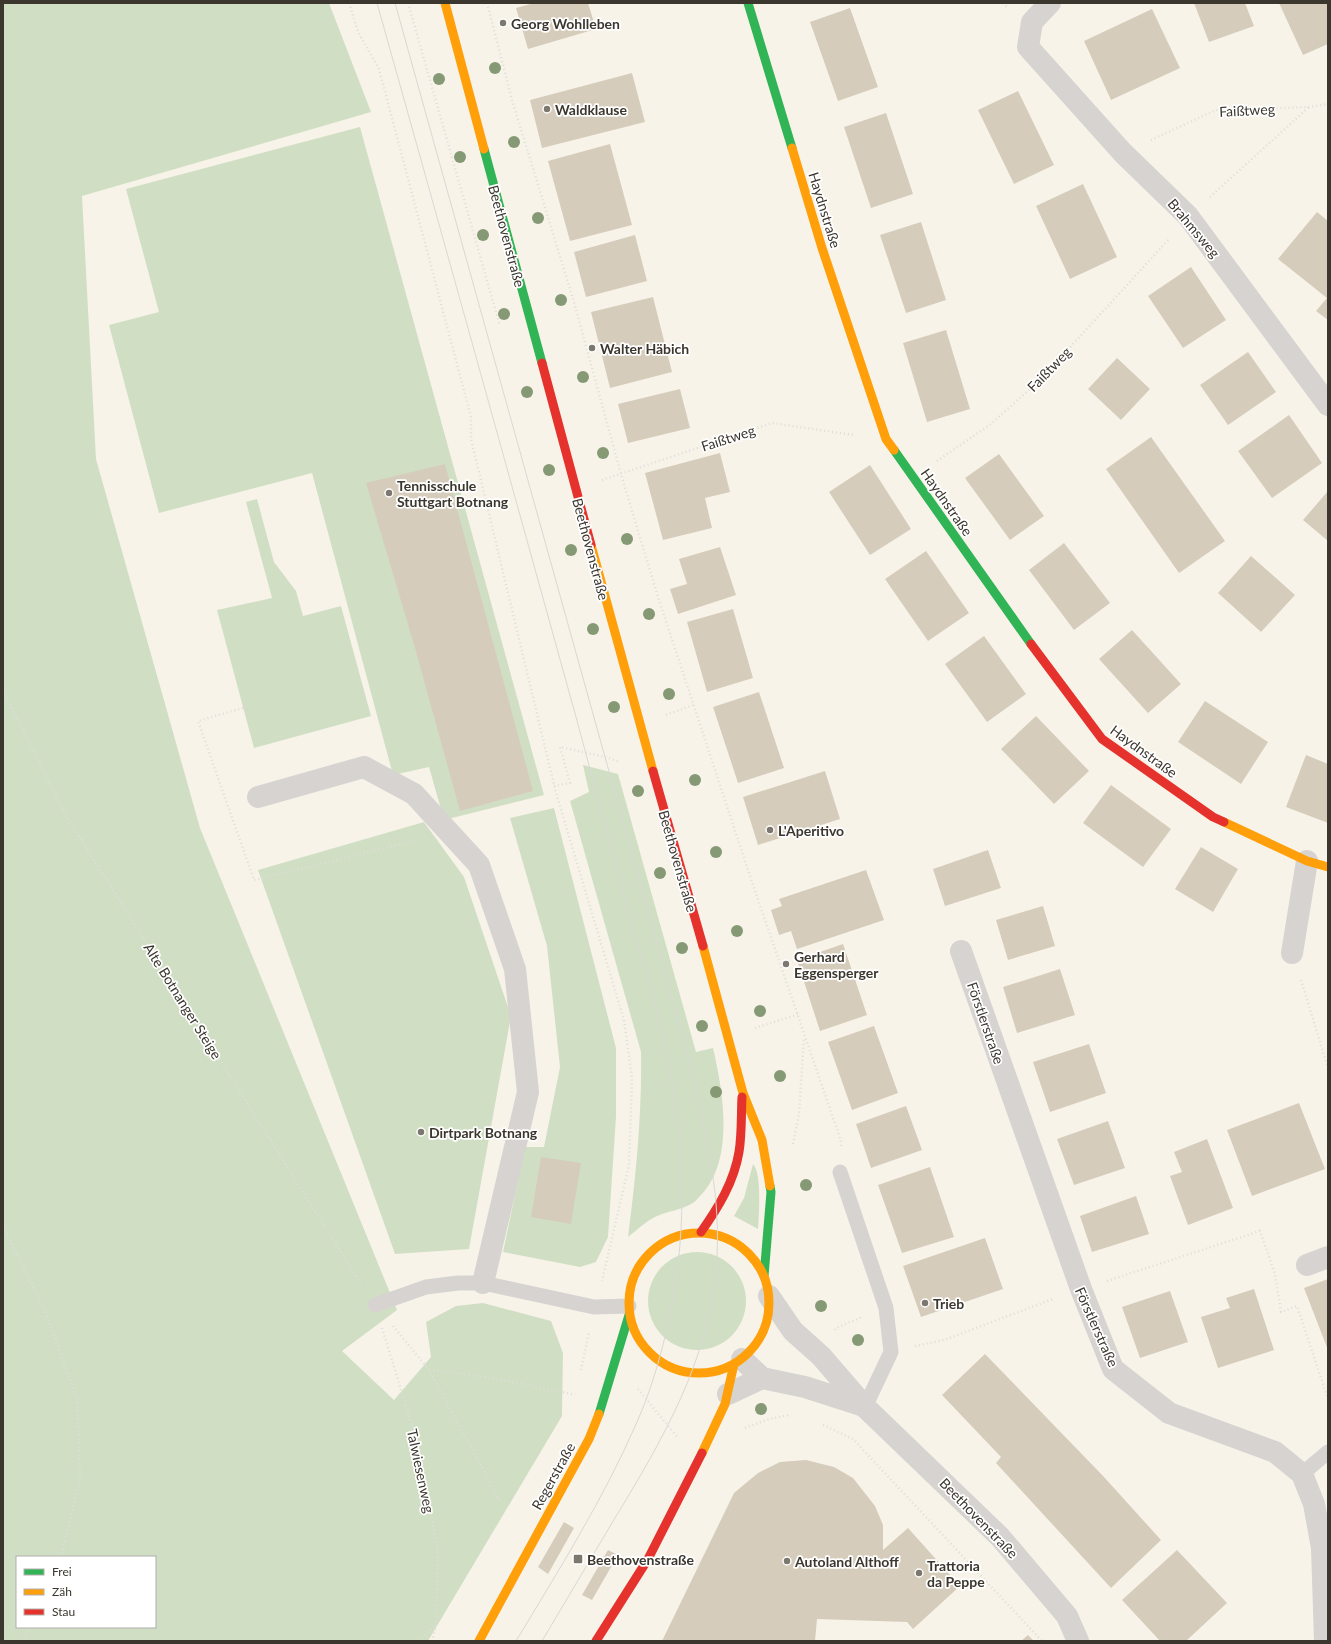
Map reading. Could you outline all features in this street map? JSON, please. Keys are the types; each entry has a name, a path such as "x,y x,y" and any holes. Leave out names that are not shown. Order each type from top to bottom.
{"main road":[{"name":"Beethovenstraße","path":"445,3 639,724 690,899 743,1093 762,1140 771,1192 767,1321 756,1344 738,1362 716,1371 693,1373 674,1369 658,1360 639,1341 629,1310 629,1294 635,1274 646,1256 662,1242 681,1234 701,1232 717,1235 737,1243 753,1258 767,1286"},
{"name":"Haydnstraße","path":"748,3 822,248 886,439 1007,612 1102,739 1213,817 1307,860 1328,867"},
{"name":"Beethovenstraße","path":"701,1232 716,1210 730,1184 738,1158 743,1093"},
{"name":"Regerstraße","path":"479,1641 589,1439 603,1404 629,1310"},
{"path":"596,1641 648,1559 699,1460 725,1404 738,1362"}],"street":[{"name":"Brahmsweg","path":"1050,3 1032,22 1028,47 1123,153 1188,216 1328,405"},
{"path":"258,797 364,767 414,794 479,865 515,969 528,1092 483,1283"},
{"path":"1292,953 1307,860"},
{"name":"Förstlerstraße","path":"961,951 1080,1289 1113,1369 1169,1413 1275,1452 1302,1474 1314,1504 1322,1548 1326,1634"},
{"path":"1307,1265 1328,1257"},
{"name":"Beethovenstraße","path":"767,1286 793,1331 821,1356 865,1407 1000,1537 1067,1616 1078,1641"},
{"path":"738,1362 762,1378"},
{"path":"728,1394 762,1378"},
{"name":"Beethovenstraße","path":"762,1378 805,1387 865,1407"}],"lane":[{"path":"840,1172 886,1308 891,1352 865,1407"},
{"path":"375,1305 426,1288 458,1282 483,1283 594,1307 629,1310"},
{"path":"1302,1474 1328,1452"}],"path":[{"path":"349,3 358,32 379,69 471,416 471,439 554,786 624,1020 632,1078 628,1165 608,1258 594,1307"},
{"path":"487,3 512,100 574,302 621,474 658,597 752,882 799,1014 804,1035 841,1141 840,1172"},
{"name":"Faißtweg","path":"1123,153 1216,110 1309,107 1328,104"},
{"name":"Faißtweg","path":"1188,216 1309,107"},
{"name":"Faißtweg","path":"913,477 991,424 1042,378 1167,241"},
{"name":"Faißtweg","path":"621,474 772,423 886,439"},
{"name":"Alte Botnanger Steige","path":"3,690 65,814 375,1305"},
{"path":"639,724 694,704"},
{"path":"554,786 570,783 560,747 605,757 622,763 620,756"},
{"path":"1292,953 1328,1068"},
{"path":"792,1149 799,1114 804,1035"},
{"path":"3,1226 45,1311 77,1399 80,1479 62,1556"},
{"path":"891,1352 944,1340 1080,1289 1260,1231 1275,1274 1281,1312 1297,1306 1328,1399"},
{"path":"375,1305 429,1370 500,1501"},
{"name":"Talwiesenweg","path":"375,1305 415,1435 438,1550 436,1625 432,1641"},
{"path":"821,1356 836,1328 886,1308"},
{"path":"429,1370 479,1375 576,1395"},
{"path":"742,1430 769,1419 797,1413"},
{"path":"818,1423 853,1439 1042,1641"},
{"path":"419,1641 436,1625"},
{"path":"23,1641 30,1628"}],"green space":[{"path":"3,3 329,3 371,112 82,196 96,459 200,828 397,1310 342,1351 394,1400 431,1357 426,1322 456,1306 483,1303 551,1321 563,1353 562,1416 428,1641 3,1641"},
{"name":"Tennisschule Stuttgart Botnang","path":"360,127 544,795 444,820 429,767 393,775 312,473 159,513 109,325 159,312 126,189"},
{"path":"257,499 274,562 296,591 303,616 341,606 371,716 254,748 217,610 272,598 246,502"},
{"path":"583,765 618,774 696,1052 713,1048 723,1104 724,1124 722,1144 719,1163 712,1180 693,1203 655,1217 628,1237 638,1144 641,1098 641,1052 570,801 589,792"},
{"path":"554,808 616,1048 616,1117 608,1237 596,1262 580,1267 503,1252 525,1147 544,1147 560,1067 547,946 510,818"},
{"name":"Dirtpark Botnang","path":"424,822 464,877 511,1016 469,1249 395,1254 258,870"},
{"path":"753,1164 758,1176 759,1185 758,1229 734,1216 744,1198"},
{"path":"697,1252 716,1256 731,1267 742,1282 746,1301 742,1320 731,1335 716,1346 697,1350 678,1346 663,1335 652,1320 648,1301 652,1282 663,1267 678,1256"}],"building":[{"path":"534,3 588,3 596,29 528,49 516,8"},
{"path":"1194,3 1245,3 1254,26 1209,42"},
{"path":"1279,3 1328,3 1328,44 1303,55"},
{"path":"850,8 878,87 838,101 810,22"},
{"path":"1152,9 1180,68 1111,100 1084,41"},
{"path":"632,73 645,122 542,148 530,100"},
{"path":"1018,91 1054,165 1014,184 978,110"},
{"path":"886,113 913,194 871,208 844,127"},
{"path":"610,144 632,225 570,241 548,161"},
{"path":"1083,184 1117,257 1070,279 1036,206"},
{"path":"1317,212 1328,221 1328,320 1316,311 1327,298 1278,259"},
{"path":"921,222 946,300 906,313 880,235"},
{"path":"635,235 647,281 586,297 574,252"},
{"path":"1191,267 1226,320 1183,348 1148,296"},
{"path":"653,297 672,372 610,388 591,312"},
{"path":"946,330 970,409 927,422 903,343"},
{"path":"1248,352 1276,392 1228,425 1200,385"},
{"path":"1117,358 1150,389 1121,420 1088,389"},
{"path":"680,389 690,428 628,443 618,404"},
{"path":"1289,415 1322,463 1272,498 1238,451"},
{"path":"1151,437 1225,541 1179,573 1106,469"},
{"path":"720,453 730,492 705,498 712,528 663,540 645,473"},
{"path":"999,454 1044,516 1010,540 965,478"},
{"path":"445,464 533,791 460,811 415,648 366,483"},
{"path":"870,465 911,529 870,555 829,492"},
{"path":"1328,491 1328,541 1303,520"},
{"path":"1064,543 1110,603 1074,630 1029,570"},
{"path":"720,547 736,595 678,614 670,589 687,584 679,559"},
{"path":"926,551 969,613 928,641 885,579"},
{"path":"1251,556 1295,595 1261,632 1218,593"},
{"path":"733,609 753,678 707,692 687,622"},
{"path":"1132,630 1181,684 1148,713 1099,659"},
{"path":"984,636 1026,694 987,722 945,664"},
{"path":"759,692 784,768 738,783 713,707"},
{"path":"1205,701 1268,742 1241,784 1178,742"},
{"path":"1036,716 1089,771 1054,804 1001,749"},
{"path":"1306,755 1328,764 1328,823 1286,807"},
{"path":"825,771 840,819 758,845 743,797"},
{"path":"1111,785 1171,829 1143,867 1083,823"},
{"path":"1201,847 1238,869 1213,912 1175,889"},
{"path":"988,850 1001,888 945,906 933,869"},
{"path":"866,870 884,920 797,949 791,931 779,935 771,910 782,906 779,899"},
{"path":"1043,906 1055,946 1008,960 996,920"},
{"path":"843,944 867,1015 820,1031 797,960"},
{"path":"1060,969 1075,1015 1017,1033 1003,987"},
{"path":"874,1026 898,1093 852,1110 828,1042"},
{"path":"1089,1044 1106,1093 1050,1112 1033,1062"},
{"path":"1299,1103 1325,1169 1252,1196 1227,1130"},
{"path":"906,1106 922,1150 871,1168 856,1124"},
{"path":"1108,1121 1125,1168 1074,1185 1057,1139"},
{"path":"1207,1139 1233,1208 1188,1225 1170,1176 1182,1172 1174,1152"},
{"path":"541,1157 581,1163 571,1224 531,1217"},
{"path":"930,1167 954,1237 902,1253 878,1185"},
{"path":"1136,1196 1149,1234 1092,1252 1080,1216"},
{"path":"985,1238 1003,1289 921,1317 903,1266"},
{"path":"1328,1279 1328,1350 1304,1288"},
{"path":"1254,1289 1274,1350 1218,1368 1201,1317 1230,1308 1226,1298"},
{"path":"1170,1291 1188,1342 1140,1358 1122,1307"},
{"path":"985,1354 1104,1477 1161,1540 1111,1588 996,1463 1001,1457 942,1395"},
{"name":"Autoland Althoff","path":"806,1460 834,1467 853,1478 875,1506 883,1525 883,1550 908,1528 960,1586 913,1629 907,1622 817,1619 815,1641 662,1641 734,1493 758,1473 780,1462"},
{"path":"564,1522 574,1528 548,1574 538,1567"},
{"path":"608,1550 618,1555 592,1600 582,1595"},
{"path":"1177,1550 1227,1603 1186,1641 1160,1641 1122,1600"},
{"path":"1028,1635 1034,1641 1021,1641"}],"tram line":[{"path":"377,3 576,717 632,925 652,991 668,1059 674,1093 681,1161 682,1195 678,1264 668,1324 658,1365 645,1404 596,1506 516,1641"},
{"path":"395,3 683,1037 708,1146 716,1201 717,1256 713,1293 706,1329 682,1396 631,1492 542,1641"}],"traffic: fast":[{"path":"748,3 792,148"},
{"path":"484,149 542,363"},
{"path":"894,450 1031,644"},
{"path":"764,1276 771,1192 770,1186"},
{"path":"599,1414 629,1315"}],"traffic: slow":[{"path":"445,3 484,149"},
{"path":"792,148 822,248 886,439 894,450"},
{"path":"591,545 653,771"},
{"path":"1224,822 1307,861 1328,867"},
{"path":"703,946 743,1093 762,1140 770,1186"},
{"path":"706,1233 726,1238 749,1253 764,1276 768,1289 769,1303 768,1317 764,1330 749,1353 726,1368 713,1372 692,1373 672,1368 649,1353 634,1330 630,1317 629,1296 634,1276 649,1253 672,1238 685,1234 706,1233"},
{"path":"702,1453 725,1404 734,1364"},
{"path":"479,1641 589,1439 599,1414"}],"traffic: jam":[{"path":"542,363 591,545"},
{"path":"1031,644 1102,739 1213,817 1224,822"},
{"path":"653,771 703,946"},
{"path":"701,1232 724,1194 737,1163 741,1138 742,1097"},
{"path":"596,1641 648,1559 702,1453"}],"place":[{"name":"Georg Wohlleben","path":"503,23"},
{"name":"Waldklause","path":"547,109"},
{"name":"Walter Häbich","path":"592,348"},
{"name":"Tennisschule Stuttgart Botnang","path":"389,493"},
{"name":"L'Aperitivo","path":"770,830"},
{"name":"Gerhard Eggensperger","path":"786,964"},
{"name":"Dirtpark Botnang","path":"421,1132"},
{"name":"Trieb","path":"925,1303"},
{"name":"Beethovenstraße","path":"578,1559"},
{"name":"Autoland Althoff","path":"787,1561"},
{"name":"Trattoria da Peppe","path":"919,1573"}]}
